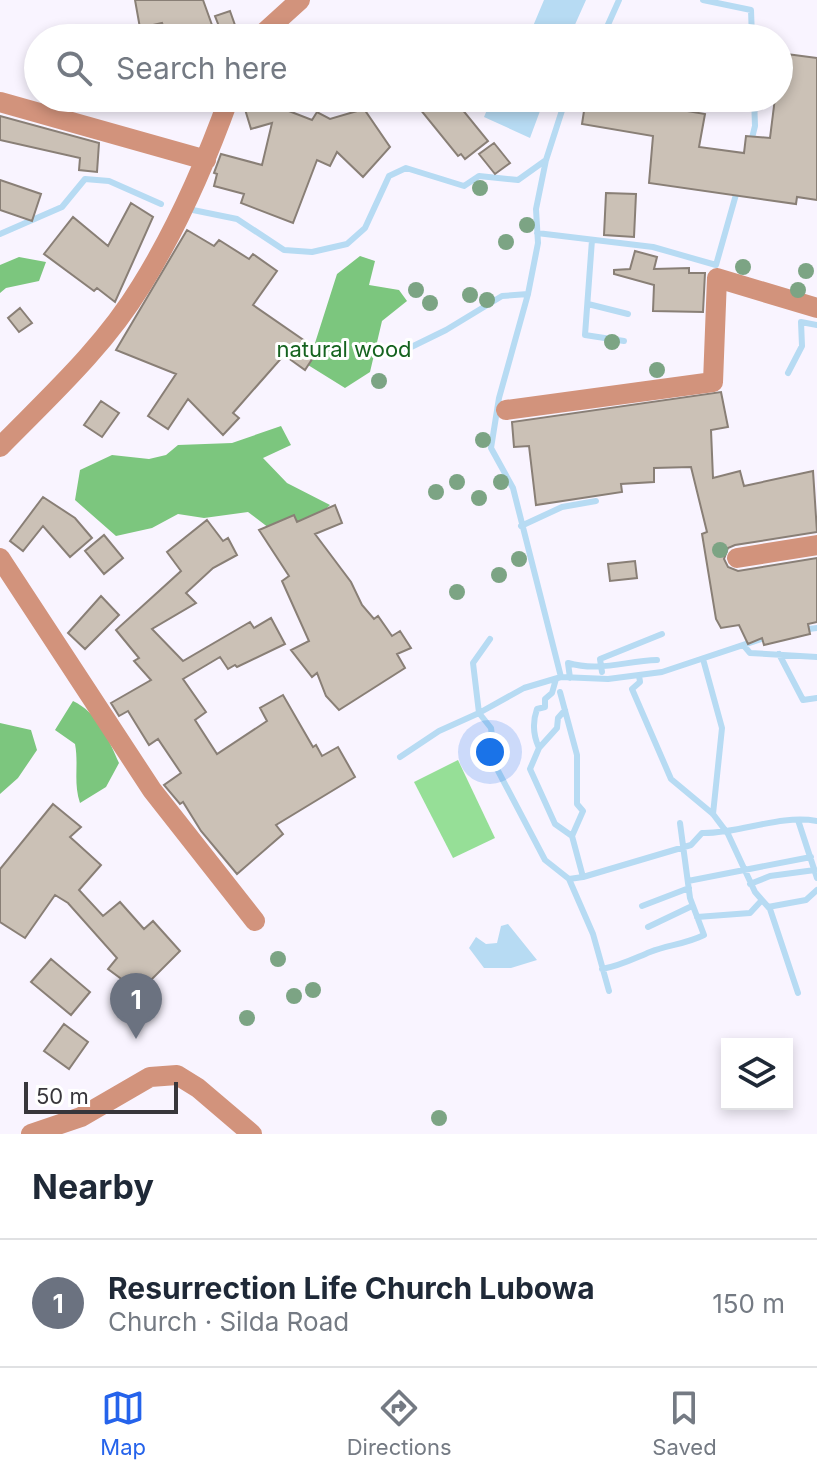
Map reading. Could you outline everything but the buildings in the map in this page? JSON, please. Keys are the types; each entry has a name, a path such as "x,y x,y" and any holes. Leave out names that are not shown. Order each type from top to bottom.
{"street":[{"path":"273,24 300,0"},
{"path":"0,102 24,109"},
{"path":"36,112 206,160"},
{"path":"0,447 72,374 141,287 206,160 224,112"},
{"path":"506,410 713,382 717,278 817,308"},
{"path":"737,558 817,545"},
{"path":"0,558 152,790 255,921"},
{"path":"31,1134 81,1117 150,1077 177,1075 198,1088 252,1134"}],"green space":[{"name":"natural wood","path":"360,256 375,261 369,285 399,290 407,301 382,321 370,372 345,388 308,365 337,274"},
{"path":"19,257 46,262 39,281 6,288 0,293 0,265"},
{"path":"281,426 291,445 263,458 287,483 330,505 311,523 269,528 248,512 204,518 178,514 152,528 116,536 75,500 80,470 112,455 149,459 166,455 178,445 232,443"},
{"path":"73,701 95,719 119,763 106,787 80,803 75,744 55,730"},
{"path":"0,723 31,730 37,750 18,778 0,794"},
{"path":"458,760 495,838 453,858 414,782"}],"water":[{"path":"544,0 586,0 575,24 534,24"},
{"path":"486,112 540,112 530,138 484,117"},
{"path":"508,924 537,960 511,968 484,968 469,948 476,937 486,944 497,943 501,926"}],"waterway":[{"path":"608,24 619,0"},
{"path":"703,0 751,10 752,24"},
{"path":"561,112 546,160 536,209 538,243 528,294 499,398 491,448 513,488 561,677 524,688 479,713 491,728 496,767 545,860 569,879 593,934 609,991"},
{"path":"751,142 754,112"},
{"path":"188,209 237,219 284,250 312,252 347,244 365,228 389,176 406,168 464,186 479,176 518,180 546,160"},
{"path":"0,234 62,207 85,179 109,181 161,204"},
{"path":"537,233 653,247 716,265 737,191"},
{"path":"592,240 585,335 624,341"},
{"path":"399,353 446,330 502,296 528,294"},
{"path":"588,304 628,314"},
{"path":"788,373 802,346 801,322 817,325"},
{"path":"521,526 562,507 596,501"},
{"path":"801,630 817,628"},
{"path":"602,672 600,659 662,634"},
{"path":"561,677 608,679 662,672 767,637"},
{"path":"400,757 439,731 479,713 473,663 490,639"},
{"path":"745,647 750,653 817,657"},
{"path":"779,654 803,700 817,698"},
{"path":"703,659 722,728 713,814"},
{"path":"570,678 568,663 602,666 657,660"},
{"path":"639,675 640,682 632,689 671,779 713,814 728,834 755,892 770,909 798,993"},
{"path":"539,748 535,738 535,714 537,709 545,707 545,699 552,693 556,679"},
{"path":"560,692 577,755 577,804 583,811 572,836 583,877 569,879"},
{"path":"565,710 558,718 557,728 539,748 530,769 555,824 572,836"},
{"path":"583,877 691,845 702,833 788,820 817,821"},
{"path":"798,820 817,878"},
{"path":"602,969 704,935 690,898 680,823"},
{"path":"688,881 811,857"},
{"path":"750,884 770,876 815,870"},
{"path":"642,906 689,888"},
{"path":"768,907 806,900 817,890"},
{"path":"697,917 750,913 762,900"},
{"path":"648,927 692,906"}],"place":[{"name":"Resurrection Life Church Lubowa","path":"136,1039"}]}
